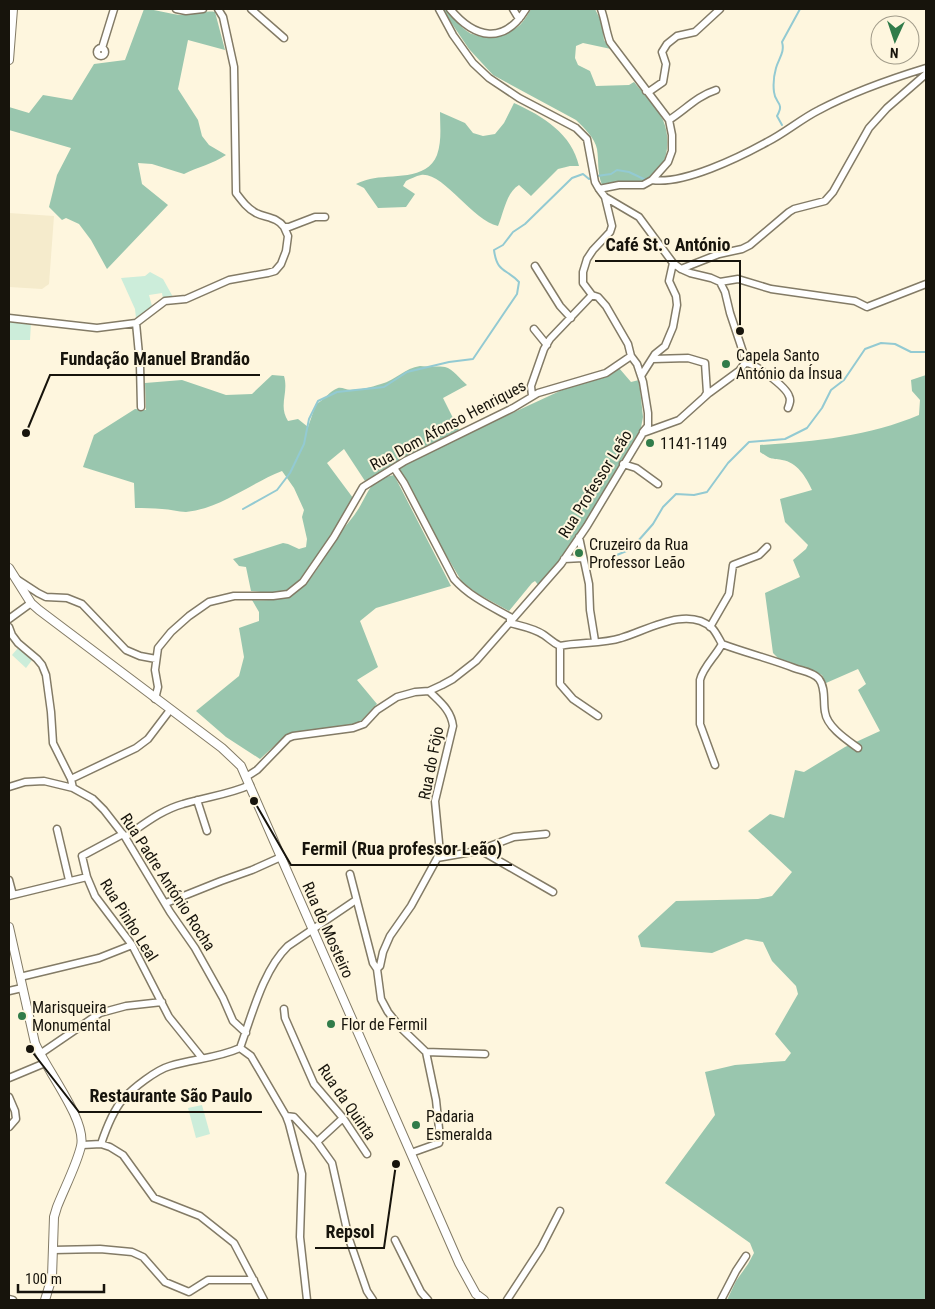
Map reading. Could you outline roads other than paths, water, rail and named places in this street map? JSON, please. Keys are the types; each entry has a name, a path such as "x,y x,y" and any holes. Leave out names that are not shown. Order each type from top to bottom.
{"main road":[{"path":"9,60 13,9"},
{"name":"Rua do Mosteiro","path":"9,568 31,603 241,766 459,1263 476,1294 484,1300"},
{"path":"9,927 22,988 40,1054 58,1082 80,1128 82,1145 56,1206 52,1277 45,1300"}],"street":[{"path":"102,48 114,9"},
{"path":"176,9 186,11 203,9"},
{"path":"9,318 97,328 136,323 165,301 186,299 228,280 268,273 275,270 281,264 286,251 288,236 284,228 280,222 257,214 248,208 236,193 234,67 223,16 218,9"},
{"path":"251,9 284,38"},
{"path":"439,9 453,35 473,63 489,78 519,98 576,128 587,139 597,186 605,197 612,226 610,232 587,259 583,283 592,295 598,298 611,313 628,344 631,356 637,364 647,406 648,426 643,433"},
{"path":"450,9 470,28 481,33 510,29 526,9"},
{"path":"513,9 519,20"},
{"path":"597,186 644,185 650,182 668,162 672,151 672,135 668,120 610,42 600,9"},
{"path":"646,91 663,82 666,64 662,52 667,44 677,36 695,32 720,9"},
{"path":"650,182 676,180 704,170 768,142 819,110 881,84 926,68"},
{"path":"681,269 719,254 742,249 750,245 794,209 825,201 833,192 869,128 887,108 926,74"},
{"path":"668,120 696,99 716,90"},
{"path":"605,197 639,217 673,263 681,269 720,282 738,280 771,289 855,301 867,307 926,284"},
{"path":"284,228 315,217 325,217"},
{"path":"641,376 655,354 665,346 673,327 676,315 676,296 669,281 673,263"},
{"path":"535,266 560,306 571,318"},
{"path":"720,282 725,292 745,363 749,362 767,374 789,394 788,408"},
{"path":"532,396 531,386 535,371 547,345 592,295"},
{"path":"136,323 141,407"},
{"path":"534,328 547,345"},
{"name":"Rua Dom Afonso Henriques","path":"155,699 158,687 155,670 158,648 171,632 209,602 234,596 288,594 303,582 334,537 364,487 432,447 513,408 532,396 573,381 606,372 631,356"},
{"path":"653,359 688,358 705,363 707,393 702,399"},
{"name":"Rua Professor Leão","path":"246,777 257,770 288,738 353,728 364,724 377,710 397,697 415,692 429,691 452,679 476,660 564,559 643,433 679,420 702,399 739,371 745,363"},
{"path":"623,464 636,468 658,484"},
{"path":"394,468 404,483 454,578 468,592 510,617 510,623 524,626 544,635 560,646 610,641 639,630 679,619 705,623 713,629 722,644 780,662 812,674 819,679 824,691 825,714 842,736 858,748"},
{"path":"579,537 589,584 590,610 595,641"},
{"path":"710,627 729,594 733,565 759,555 767,547"},
{"path":"564,559 583,558"},
{"path":"14,578 19,579 46,597 67,598 82,604 126,650 140,656 156,659"},
{"path":"9,619 31,603"},
{"path":"9,628 18,643 42,665 46,676 53,743 71,778 73,788"},
{"path":"715,765 700,724 699,685 702,673 722,644"},
{"path":"560,646 560,684 573,699 598,716"},
{"name":"Rua do Fôjo","path":"426,1052 400,1027 388,1012 381,999 377,970 380,966 382,952 390,936 411,906 440,853 435,801 454,726 452,716 447,709 429,691"},
{"path":"71,778 136,748 148,739 170,710"},
{"name":"Rua Padre António Rocha","path":"9,787 25,782 44,781 73,788 93,799 104,810 124,835 195,948 223,998 233,1021 246,1033"},
{"path":"124,835 166,810 198,800 235,792 250,785"},
{"path":"198,800 207,831"},
{"path":"57,830 69,880"},
{"path":"437,858 480,850 514,838 546,834"},
{"name":"Rua Pinho Leal","path":"124,835 82,856 87,877 95,896 132,945 169,1017 202,1058"},
{"path":"480,850 553,892"},
{"path":"166,903 281,857"},
{"path":"350,874 373,963 377,970"},
{"path":"9,880 11,896 87,877"},
{"path":"101,1144 107,1126 123,1100 141,1084 168,1067 228,1053 240,1048 270,970 281,953 288,946 356,900"},
{"path":"20,977 98,958 132,945"},
{"path":"9,991 22,988"},
{"path":"40,1054 100,1013 126,1006 162,1002"},
{"name":"Rua da Quinta","path":"284,1009 285,1018 314,1084 343,1118 367,1154"},
{"path":"240,1048 251,1056 286,1116 302,1174 300,1237 307,1300"},
{"path":"411,1153 439,1143 440,1138 436,1100 426,1052 485,1054"},
{"path":"9,1078 45,1063"},
{"path":"9,1098 15,1111 16,1119 9,1127"},
{"path":"286,1116 294,1118 317,1142 332,1163 350,1239 367,1291 373,1300"},
{"path":"317,1142 343,1118"},
{"path":"82,1145 101,1144 123,1155 154,1198 200,1216 234,1243 264,1300"},
{"path":"507,1300 537,1255 560,1211"},
{"path":"395,1240 421,1292 428,1300"},
{"path":"53,1250 100,1249 132,1252 143,1257 165,1282 189,1292 208,1280 254,1280"},
{"path":"721,1300 746,1256"},
{"path":"9,1298 13,1300"}],"waterway":[{"path":"782,125 777,116 780,105 774,92 774,77 782,52 782,42 800,9"},
{"path":"597,176 611,174 617,170 629,172 648,181"},
{"path":"243,509 277,490 290,473 304,444 309,419 318,401 337,392 384,387 407,372 449,362 473,359 517,294 519,282 500,267 494,250 503,245 513,232 525,224 572,178 583,174 589,179 592,178"},
{"path":"652,183 680,181"},
{"path":"617,555 631,549 653,524 663,507 676,494 694,495 707,492 728,463 749,442 785,439 807,428 822,408 831,390 844,380 865,349 881,343 895,344 911,352 926,352"}],"place":[{"name":"Café St.º António","path":"740,331"},
{"name":"Capela Santo António da Ínsua","path":"726,364"},
{"name":"Fundação Manuel Brandão","path":"26,433"},
{"name":"1141-1149","path":"650,443"},
{"name":"Cruzeiro da Rua Professor Leão","path":"579,553"},
{"name":"Fermil (Rua professor Leão)","path":"254,801"},
{"name":"Marisqueira Monumental","path":"22,1016"},
{"name":"Flor de Fermil","path":"331,1024"},
{"name":"Restaurante São Paulo","path":"30,1049"},
{"name":"Padaria Esmeralda","path":"416,1125"},
{"name":"Repsol","path":"396,1164"}]}
